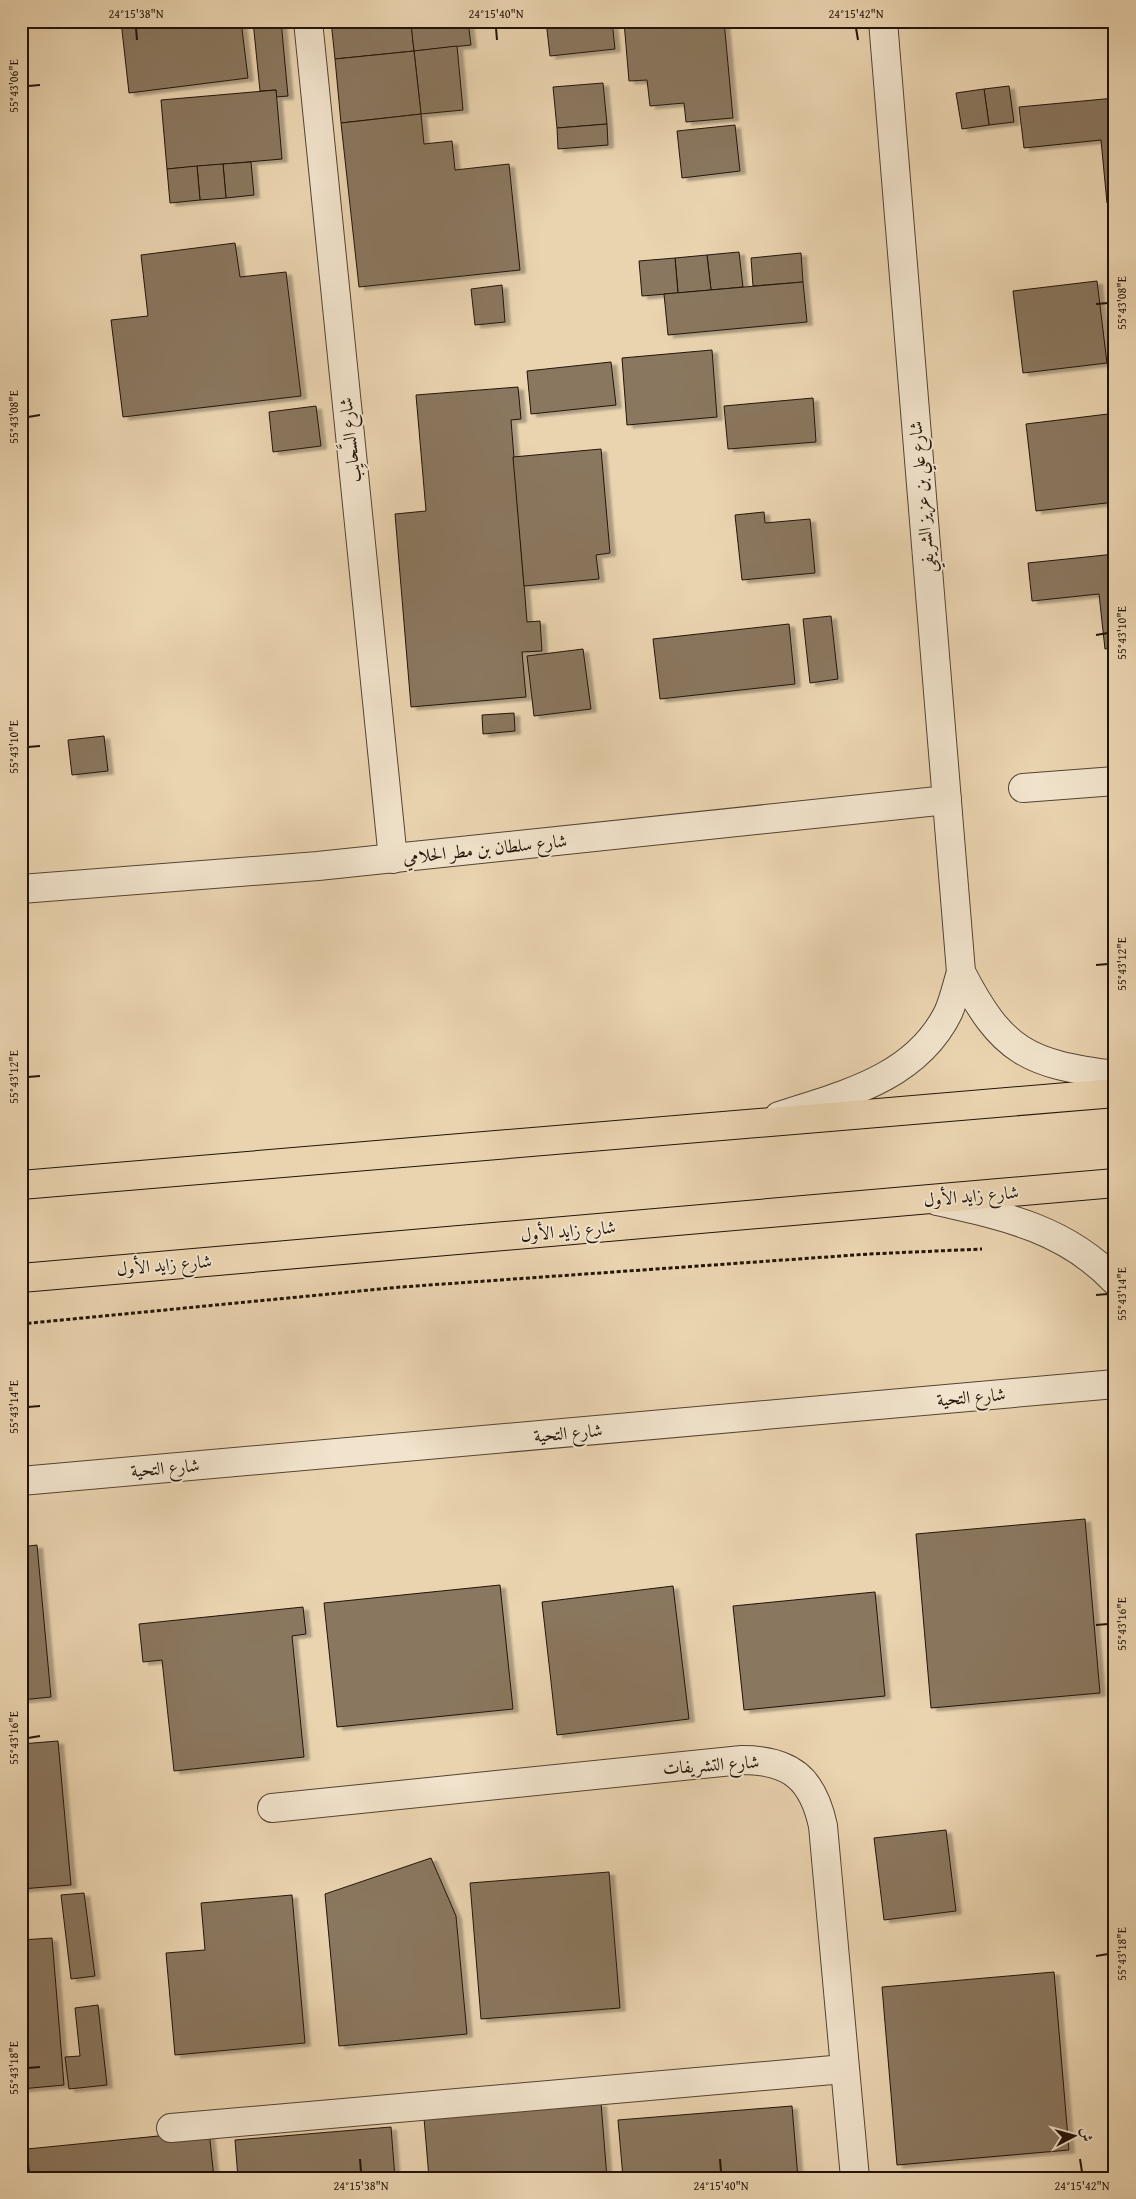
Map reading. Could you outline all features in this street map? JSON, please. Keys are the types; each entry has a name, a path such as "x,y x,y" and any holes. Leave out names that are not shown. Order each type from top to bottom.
{"main road":[{"path":"21,1185 1115,1093"},
{"name":"شارع زايد الأول","path":"21,1278 1115,1184"}],"street":[{"name":"شارع السَّحايِب","path":"308,21 393,859"},
{"name":"شارع علي بن عزيز الشريفي","path":"762,1122 862,1089 883,1079 909,1061 930,1039 948,1012 961,972 883,21"},
{"path":"1024,788 1115,781"},
{"name":"شارع سلطان بن مطر الحلامي","path":"21,889 393,859 948,800"},
{"name":"شارع علي بن عزيز الشريفي","path":"961,972 979,1007 990,1022 1018,1048 1036,1058 1067,1069 1115,1075"},
{"path":"931,1199 1033,1225 1070,1245 1104,1270 1115,1281"},
{"name":"شارع التحية","path":"21,1481 1115,1384"},
{"name":"شارع التشريفات","path":"272,1808 742,1760 760,1760 778,1764 801,1778 811,1789 818,1804 823,1826 855,2178"},
{"path":"171,2128 844,2069"}],"path":[{"path":"21,1324 401,1287 859,1255 984,1249"}],"building":[{"path":"121,21 241,21 248,78 129,93"},
{"path":"253,21 281,21 288,96 276,97 276,90 260,91"},
{"path":"331,21 411,21 414,51 335,59"},
{"path":"468,21 471,45 414,51 411,24"},
{"path":"546,21 612,21 615,49 550,56"},
{"path":"724,21 733,118 686,122 684,103 650,106 647,80 629,81 624,22"},
{"path":"457,46 463,110 421,114 414,51"},
{"path":"414,51 421,114 341,123 335,59"},
{"path":"603,83 607,124 557,128 553,87"},
{"path":"1009,86 1014,122 989,125 984,89"},
{"path":"984,89 989,125 962,129 956,93"},
{"path":"276,90 282,159 167,169 161,100"},
{"path":"1115,98 1115,202 1107,203 1101,140 1024,148 1019,107"},
{"path":"421,114 424,144 452,141 455,170 509,164 520,270 359,287 341,123"},
{"path":"607,124 608,145 558,149 557,128"},
{"path":"735,125 740,171 682,178 677,131"},
{"path":"251,162 254,195 226,198 223,164"},
{"path":"223,164 226,198 200,200 197,166"},
{"path":"197,166 200,200 170,203 167,169"},
{"path":"235,243 240,277 286,272 301,396 123,417 111,320 148,316 141,255"},
{"path":"739,252 743,287 711,290 707,255"},
{"path":"801,253 803,282 753,286 751,258"},
{"path":"707,255 711,290 678,293 675,258"},
{"path":"675,258 678,293 642,296 639,261"},
{"path":"1097,281 1107,363 1023,373 1013,291"},
{"path":"803,282 807,322 668,335 664,294"},
{"path":"502,285 505,322 475,325 471,289"},
{"path":"712,350 717,417 627,425 622,358"},
{"path":"611,362 616,405 531,414 527,371"},
{"path":"518,387 521,419 511,420 527,622 540,621 542,651 522,652 526,697 411,707 395,514 426,511 416,395"},
{"path":"813,398 816,442 728,449 724,406"},
{"path":"316,406 321,446 273,452 269,412"},
{"path":"1108,414 1115,470 1115,502 1036,511 1026,424"},
{"path":"601,449 610,553 596,555 599,579 524,586 513,457"},
{"path":"764,512 765,523 810,519 815,573 742,580 735,515"},
{"path":"1115,554 1115,648 1105,649 1099,594 1032,601 1028,563"},
{"path":"831,616 838,679 810,683 803,619"},
{"path":"789,624 795,684 660,699 653,639"},
{"path":"583,649 591,709 534,716 527,656"},
{"path":"514,713 515,731 483,734 482,715"},
{"path":"104,736 108,771 72,775 68,740"},
{"path":"1085,1519 1100,1693 931,1708 916,1534"},
{"path":"37,1545 51,1697 21,1700 21,1547"},
{"path":"500,1585 513,1709 337,1727 324,1603"},
{"path":"673,1586 689,1719 557,1735 542,1602"},
{"path":"875,1592 885,1696 744,1710 733,1606"},
{"path":"303,1607 306,1634 292,1636 304,1757 174,1771 162,1660 143,1662 139,1624"},
{"path":"58,1741 71,1885 21,1889 21,1744"},
{"path":"946,1830 956,1911 884,1920 874,1838"},
{"path":"431,1858 456,1916 467,2034 339,2046 325,1894"},
{"path":"609,1872 620,2008 481,2019 470,1883"},
{"path":"84,1893 95,1976 71,1979 61,1895"},
{"path":"292,1895 305,2043 175,2055 166,1953 205,1950 201,1903"},
{"path":"52,1938 64,2085 21,2089 21,1940"},
{"path":"1054,1972 1069,2150 897,2165 882,1987"},
{"path":"98,2005 107,2085 69,2089 65,2057 80,2056 75,2008"},
{"path":"601,2103 607,2178 429,2178 424,2118"},
{"path":"792,2106 798,2178 623,2178 618,2120"},
{"path":"391,2127 395,2178 238,2178 235,2140"},
{"path":"209,2131 214,2178 30,2178 27,2149"}]}
